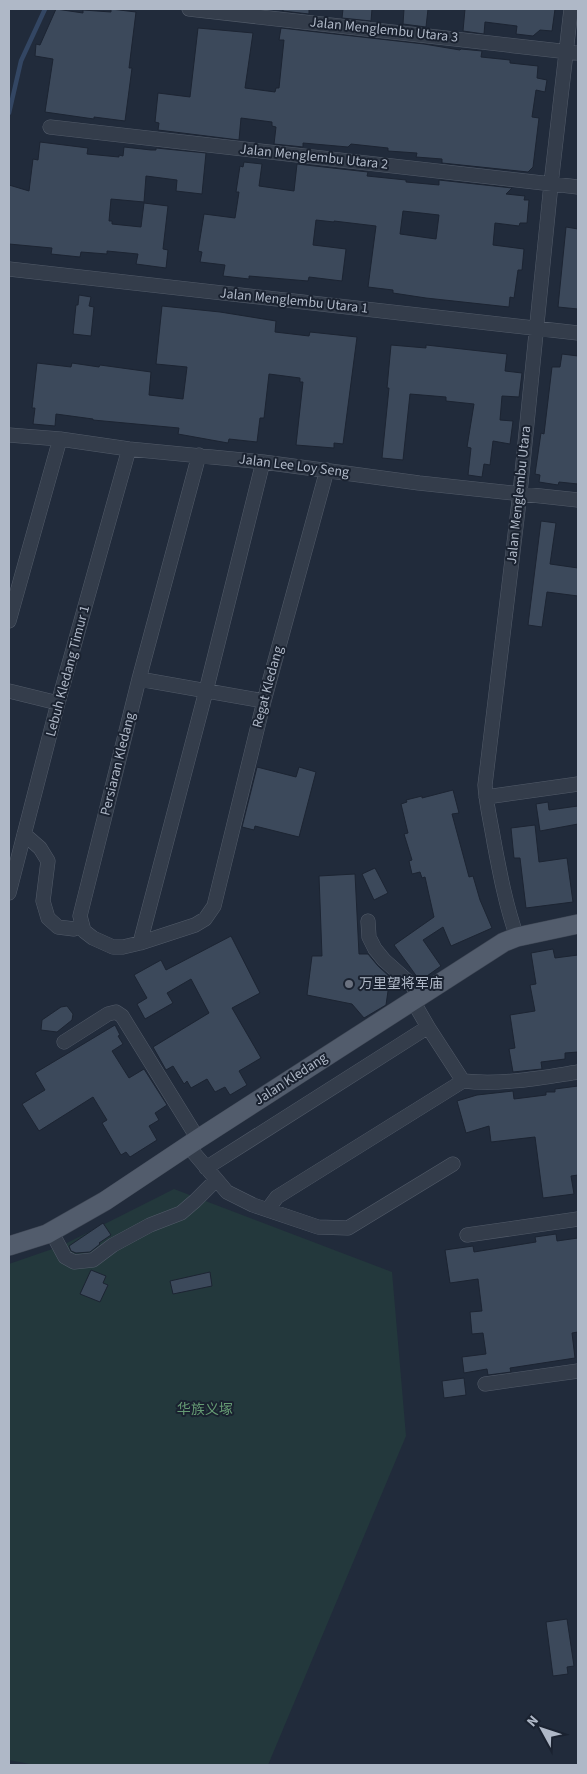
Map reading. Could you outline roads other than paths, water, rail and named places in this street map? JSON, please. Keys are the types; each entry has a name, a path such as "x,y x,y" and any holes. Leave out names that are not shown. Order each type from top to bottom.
{"main road":[{"name":"Jalan Kledang","path":"9,1246 51,1231 106,1201 193,1142 504,942 517,937 578,924"}],"street":[{"name":"Jalan Menglembu Utara 3","path":"189,9 572,51"},
{"name":"Jalan Menglembu Utara","path":"517,937 509,912 485,785 520,493 551,184 572,51 571,9"},
{"name":"Jalan Menglembu Utara 2","path":"50,128 578,187"},
{"name":"Jalan Menglembu Utara 1","path":"9,269 578,333"},
{"name":"Jalan Lee Loy Seng","path":"9,435 264,462 419,483 578,500"},
{"path":"9,621 60,439"},
{"name":"Lebuh Kledang Timur 1","path":"9,894 10,879 129,449"},
{"name":"Persiaran Kledang","path":"81,926 82,904 139,679 200,455"},
{"path":"24,834 40,848 48,860 43,902 48,918 58,927 74,929 81,926 93,938 113,947 140,943 264,462"},
{"name":"Regat Kledang","path":"140,943 195,925 205,919 214,906 264,701 327,470"},
{"path":"139,679 264,701"},
{"path":"9,691 58,703"},
{"path":"486,797 578,784"},
{"path":"368,921 369,938 375,949 384,960 411,984 428,1027 463,1081"},
{"path":"64,1042 108,1014 116,1012 122,1016 206,1168 227,1192 253,1205 318,1227 348,1228 453,1164"},
{"path":"206,1168 428,1027"},
{"path":"268,1209 277,1197 463,1081 486,1084 505,1083 578,1072"},
{"path":"51,1231 65,1257 74,1262 93,1260 113,1245 150,1225 181,1213 216,1180"},
{"path":"467,1235 578,1218"},
{"path":"485,1384 578,1372"}],"waterway":[{"path":"9,113 21,61 45,9"}],"place":[{"name":"万里望将军庙","path":"349,984"}],"park label":[{"name":"华族义塚","path":"205,1410"}]}
